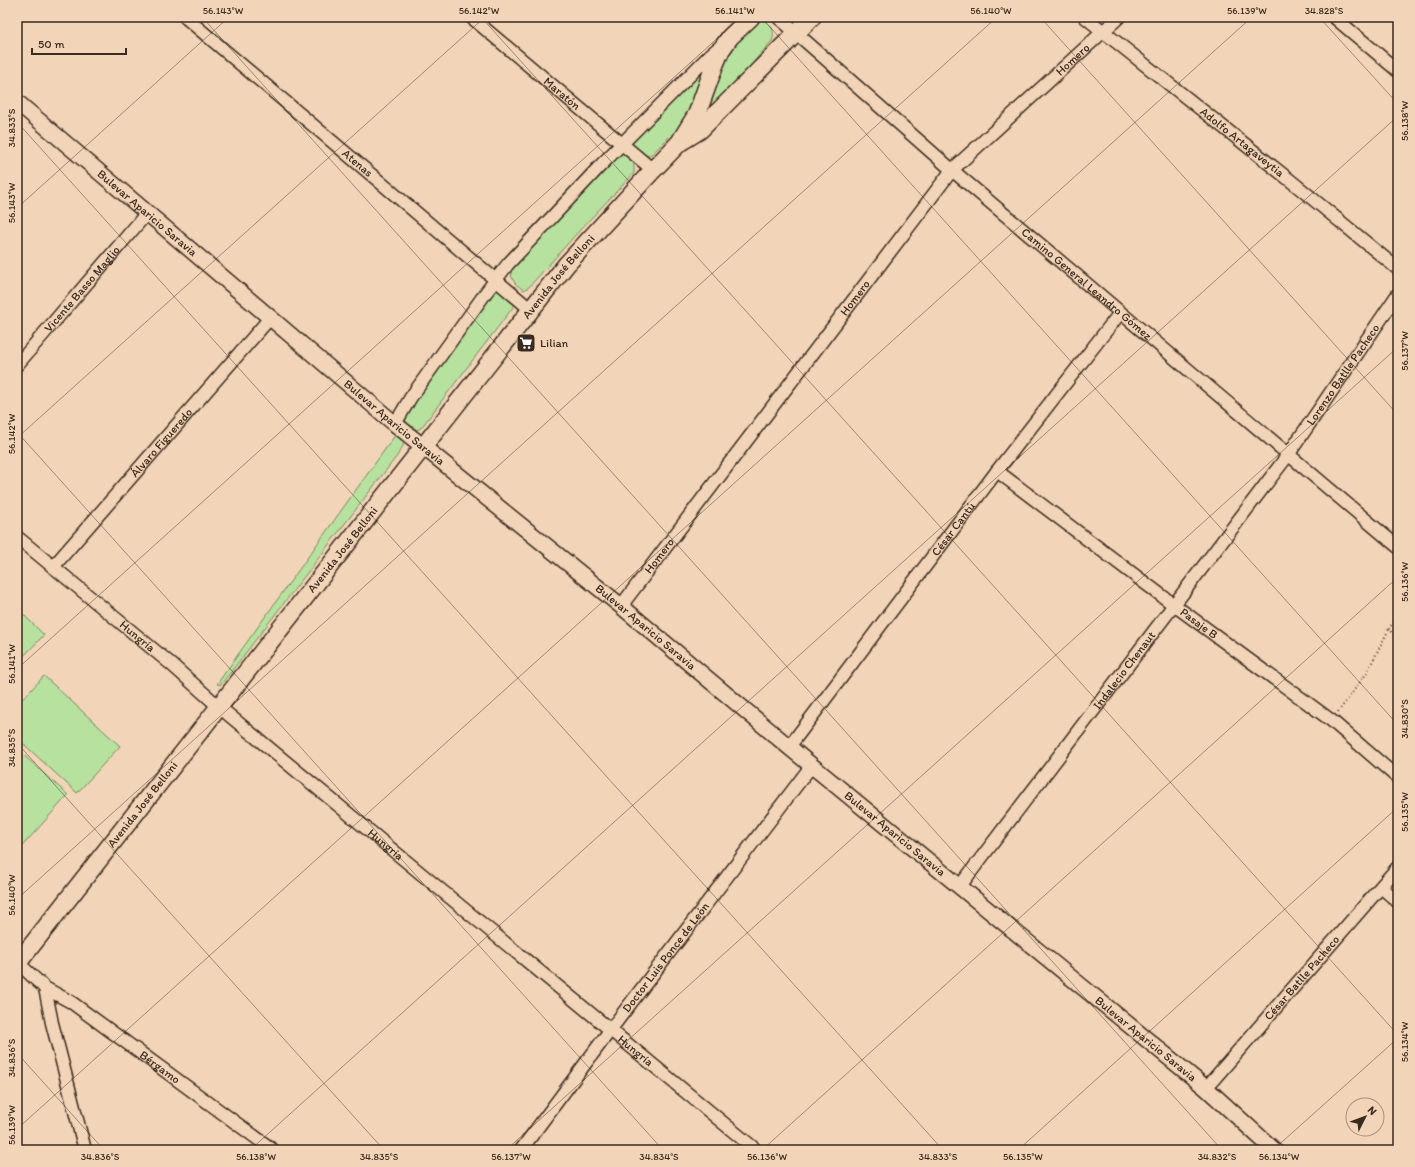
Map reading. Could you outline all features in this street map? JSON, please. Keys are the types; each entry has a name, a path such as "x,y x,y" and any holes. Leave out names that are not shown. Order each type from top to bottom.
{"main road":[{"name":"Avenida José Belloni","path":"17,963 530,309 566,265 652,170 679,143 697,114 721,50 751,17"},
{"name":"Avenida José Belloni","path":"679,143 700,130 812,17"}],"street":[{"name":"Atenas","path":"185,17 530,309"},
{"name":"Maratón","path":"471,17 652,170"},
{"name":"Camino General Leandro Gómez","path":"778,17 952,170 1398,547"},
{"name":"Adolfo Artagaveytia","path":"1084,17 1292,181 1398,270"},
{"name":"Homero","path":"621,606 952,170 1119,17"},
{"path":"1334,17 1398,71"},
{"name":"Avenida José Belloni","path":"395,424 411,397 496,280 514,258 601,165 710,55 728,41"},
{"name":"Bulevar Aparicio Saravia","path":"17,102 395,424 621,606 812,765 1206,1088 1274,1150"},
{"name":"Vicente Basso Maglio","path":"17,365 147,213"},
{"name":"Lorenzo Batlle Pacheco","path":"1288,455 1398,294"},
{"name":"César Cantú","path":"789,746 997,471 1120,313"},
{"name":"Álvaro Figueredo","path":"53,567 270,318"},
{"name":"Indalecio Chenaut","path":"960,886 1288,455"},
{"name":"Pasaje B","path":"997,471 1174,605 1332,721 1398,778"},
{"name":"Hungría","path":"17,537 171,664 218,706 756,1150"},
{"name":"Doctor Luis Ponce de León","path":"521,1150 812,765"},
{"name":"César Batlle Pacheco","path":"1206,1088 1398,867"},
{"path":"1381,887 1398,902"},
{"name":"Bérgamo","path":"17,963 46,988 71,1002 273,1150"},
{"path":"46,988 52,1024 85,1150"}],"path":[{"path":"1332,721 1366,674 1389,629 1398,615"},
{"path":"1389,629 1398,638"}],"green space":[{"path":"755,19 760,19 770,26 773,32 772,41 689,135 711,100 723,57"},
{"path":"702,71 703,74 686,120 652,154 645,155 638,152 631,140"},
{"path":"621,153 626,154 634,162 634,173 529,287 524,290 513,280 511,271 514,264"},
{"path":"496,291 499,291 515,303 514,306 421,428 417,430 407,423 405,419 409,411 488,298"},
{"path":"396,434 405,441 397,456 227,677 220,685 217,684"},
{"path":"17,608 44,635 17,663"},
{"path":"44,676 120,746 77,793 17,738 17,705"},
{"path":"17,749 68,795 17,852"}],"place":[{"name":"Lilian","path":"526,343"}]}
